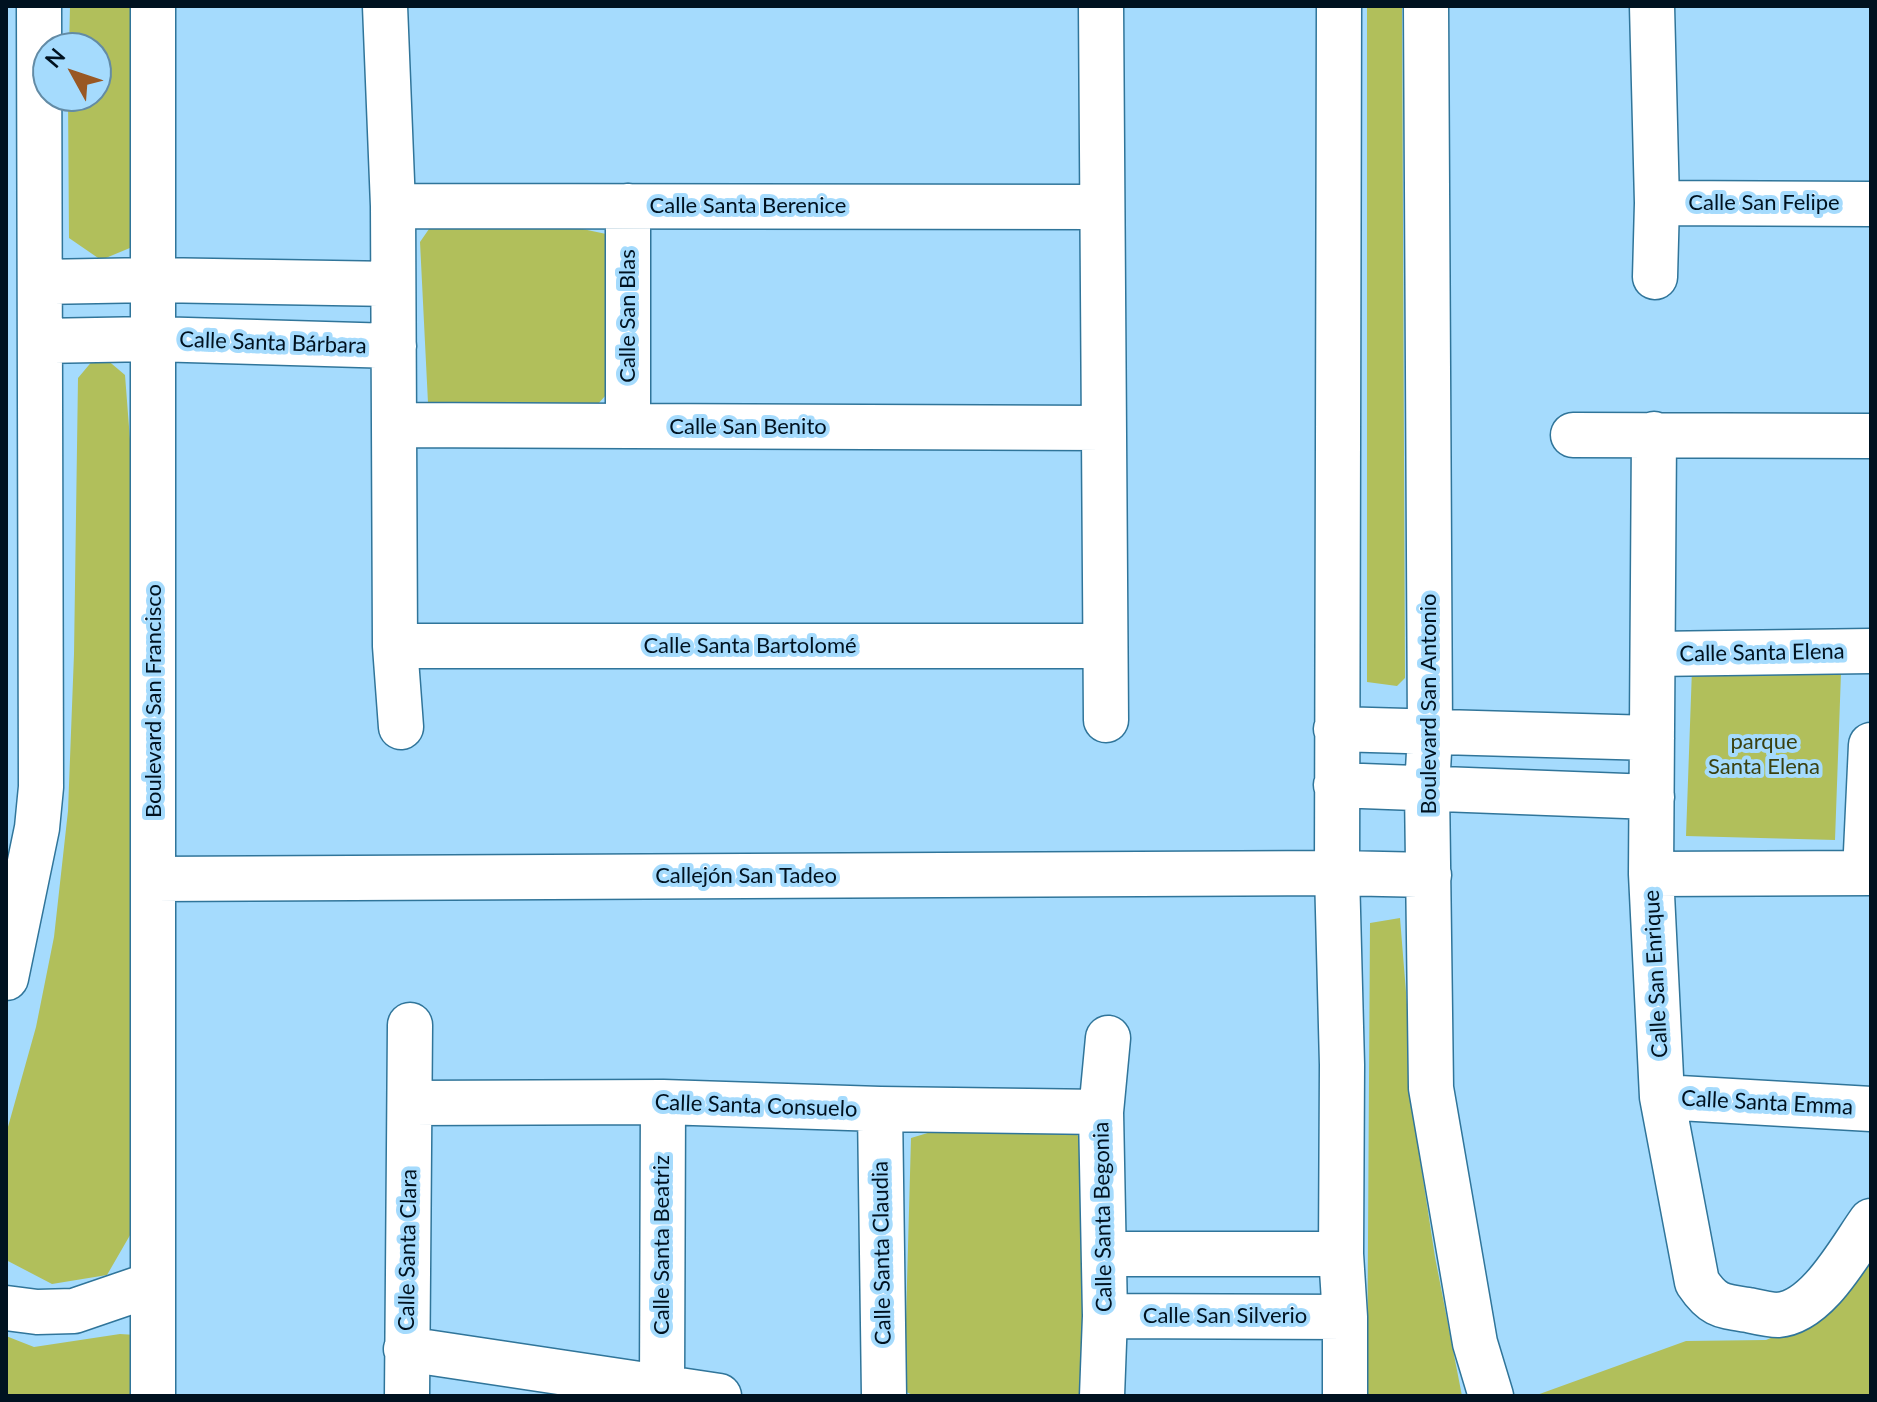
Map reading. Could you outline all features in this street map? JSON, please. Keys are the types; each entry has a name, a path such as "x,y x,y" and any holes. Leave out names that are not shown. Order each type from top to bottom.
{"street":[{"path":"6,978 37,828 41,787 39,6"},
{"name":"Boulevard San Francisco","path":"153,6 153,1396"},
{"path":"385,6 393,206 395,646 401,727"},
{"path":"1101,6 1106,720"},
{"path":"1339,6 1336,785 1345,1396"},
{"name":"Boulevard San Antonio","path":"1426,6 1430,734 1427,788 1431,1088 1475,1343 1491,1396"},
{"name":"Calle San Felipe","path":"1652,6 1657,203 1655,277"},
{"name":"Calle San Felipe","path":"1657,203 1871,204"},
{"name":"Calle Santa Berenice","path":"393,206 1102,207"},
{"name":"Calle San Blas","path":"628,206 628,426"},
{"path":"40,282 153,280 393,284"},
{"name":"Calle Santa Bárbara","path":"40,341 153,339 394,346"},
{"name":"Calle San Benito","path":"394,425 1103,428"},
{"name":"Calle San Enrique","path":"1654,434 1651,874 1662,1097 1697,1282 1719,1306 1779,1315 1803,1307 1825,1286 1871,1221"},
{"path":"1573,435 1871,436"},
{"name":"Calle Santa Bartolomé","path":"395,646 1104,646"},
{"name":"Calle Santa Elena","path":"1653,654 1871,651"},
{"path":"1336,729 1652,738"},
{"path":"1651,874 1868,873 1871,745"},
{"path":"1336,785 1652,797"},
{"name":"Callejón San Tadeo","path":"155,879 1429,875"},
{"name":"Calle Santa Clara","path":"407,1396 410,1025"},
{"name":"Calle Santa Begonia","path":"1102,1396 1105,1316 1101,1112 1108,1038"},
{"name":"Calle Santa Emma","path":"1662,1097 1871,1109"},
{"name":"Calle Santa Consuelo","path":"411,1103 663,1102 1101,1112"},
{"name":"Calle Santa Beatriz","path":"662,1387 663,1102"},
{"name":"Calle Santa Claudia","path":"880,1109 884,1396"},
{"path":"1104,1254 1341,1254"},
{"path":"6,1308 37,1312 74,1311 153,1284"},
{"name":"Calle San Silverio","path":"1105,1316 1345,1317"},
{"path":"406,1349 719,1396"}],"green space":[{"path":"70,6 134,6 137,245 101,260 69,238 68,112 112,112 112,32 69,32"},
{"path":"1367,6 1402,6 1405,678 1397,686 1367,682"},
{"path":"573,227 611,235 615,385 597,405 428,403 420,242 429,229"},
{"path":"99,353 125,375 133,479 133,1230 107,1275 52,1284 6,1260 6,1134 36,1027 54,937 68,811 78,378"},
{"name":"parque Santa Elena","path":"1692,669 1841,673 1835,840 1686,836"},
{"path":"1400,918 1419,1153 1462,1396 1367,1396 1370,923"},
{"path":"961,1123 1065,1129 1085,1139 1089,1396 915,1396 904,1391 911,1138"},
{"path":"1871,1254 1871,1396 1534,1396 1686,1341 1766,1340 1829,1313"},
{"path":"120,1334 136,1335 135,1396 6,1396 6,1336 34,1347"}]}
